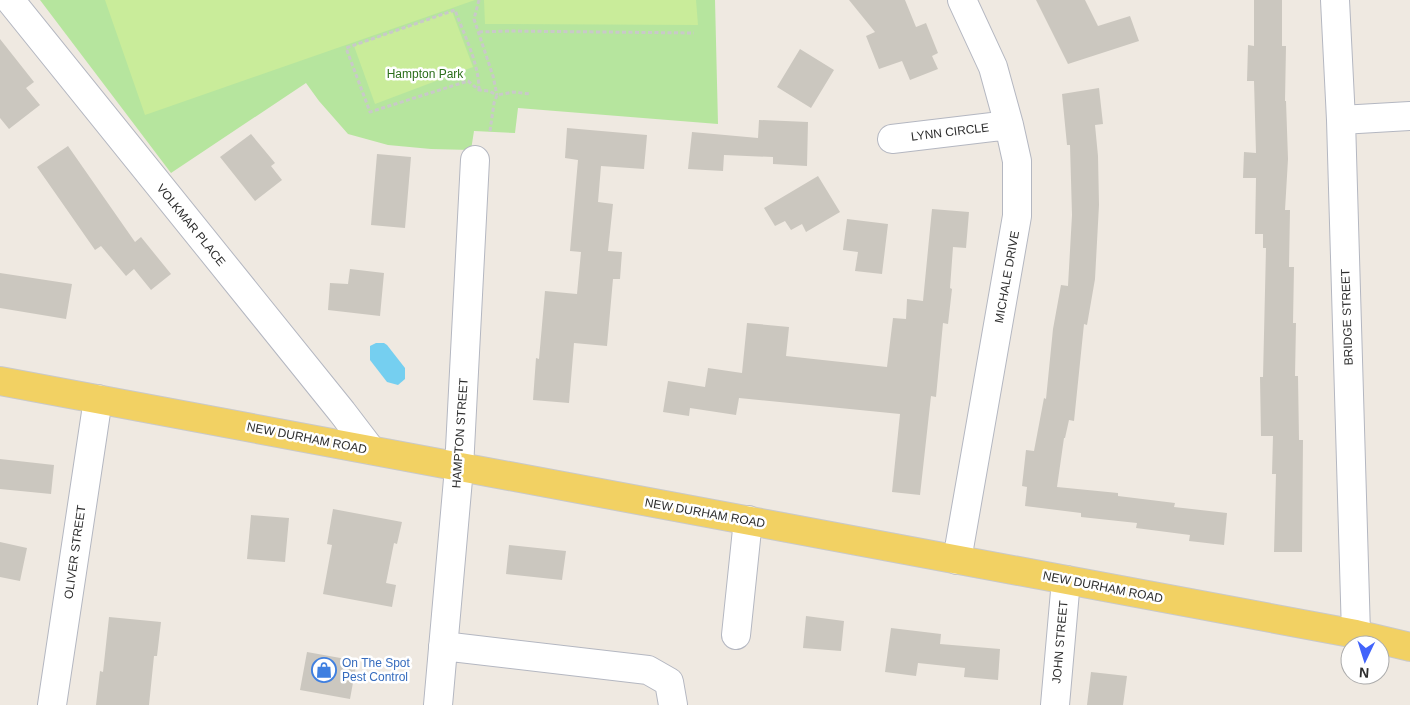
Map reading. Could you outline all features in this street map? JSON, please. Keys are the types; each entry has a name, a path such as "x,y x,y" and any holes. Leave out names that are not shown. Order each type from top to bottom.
{"main road":[{"name":"NEW DURHAM ROAD","path":"0,381 1356,634 1410,646"}],"street":[{"name":"VOLKMAR PLACE","path":"10,0 371,450"},
{"name":"MICHALE DRIVE","path":"957,560 1017,216 1017,161 1009,125 993,67 962,0"},
{"name":"BRIDGE STREET","path":"1335,0 1341,120 1356,634"},
{"path":"1341,120 1410,116"},
{"name":"LYNN CIRCLE","path":"892,138 1009,125"},
{"name":"HAMPTON STREET","path":"438,705 459,468 475,160"},
{"name":"OLIVER STREET","path":"52,705 98,399"},
{"path":"736,635 748,520"},
{"name":"JOHN STREET","path":"1055,705 1066,580"},
{"path":"443,646 648,670 669,682 673,705"}],"path":[{"path":"479,0 474,19 498,95 494,103 490,131"},
{"path":"479,90 479,79 475,65 455,10 346,48 370,112 468,81 479,90 489,91 498,95 513,92 530,94"},
{"path":"479,32 694,33"}],"green space":[{"name":"Hampton Park","path":"40,0 715,0 718,124 518,108 515,133 474,131 471,150 388,145 348,134 306,83 171,173"},
{"path":"105,0 475,0 145,115"},
{"path":"484,0 696,0 698,25 485,24"},
{"path":"452,11 473,67 375,104 354,46"}],"water":[{"path":"376,343 387,345 405,368 405,379 398,385 387,382 370,360 370,346"}],"building":[{"path":"849,0 905,0 916,27 926,23 938,53 932,56 938,69 910,80 902,61 879,69 866,36 875,32"},
{"path":"1036,0 1085,0 1098,26 1130,16 1139,41 1068,64"},
{"path":"1254,0 1282,0 1282,46 1286,46 1285,101 1288,159 1285,210 1290,210 1289,267 1294,267 1293,323 1296,323 1295,376 1298,376 1299,440 1303,440 1302,552 1274,552 1276,474 1272,474 1273,436 1261,436 1260,377 1263,377 1266,248 1263,248 1263,234 1255,234 1256,178 1243,178 1244,152 1256,153 1254,81 1247,81 1248,45 1254,46"},
{"path":"0,39 34,82 26,88 40,105 9,129 0,118"},
{"path":"800,49 834,70 811,108 777,87"},
{"path":"1099,88 1103,124 1095,125 1099,205 1095,279 1087,325 1084,324 1074,421 1069,420 1064,438 1057,487 1118,493 1118,496 1175,503 1174,507 1227,513 1224,545 1189,541 1190,535 1136,528 1137,523 1081,517 1081,513 1025,506 1027,487 1022,486 1026,450 1034,451 1044,398 1046,399 1053,329 1061,285 1068,286 1072,215 1070,145 1067,145 1062,94"},
{"path":"759,120 808,122 807,166 773,164 773,157 724,155 723,171 688,169 692,132 758,138"},
{"path":"567,128 647,135 644,169 601,166 598,202 613,204 608,251 622,252 620,279 613,279 607,346 574,343 569,403 533,400 536,358 539,359 545,291 577,294 581,252 570,251 578,160 565,158"},
{"path":"251,134 275,163 271,166 282,180 255,201 220,157"},
{"path":"68,146 135,242 141,237 171,274 151,290 134,269 126,276 101,246 95,250 37,167"},
{"path":"377,154 411,157 405,228 371,225"},
{"path":"818,176 840,212 806,232 802,224 791,230 785,221 775,226 764,208"},
{"path":"932,209 969,212 966,248 953,247 950,288 952,289 948,324 943,323 936,397 931,396 920,495 892,492 900,414 739,398 736,415 690,408 689,416 663,412 668,381 705,387 708,368 742,373 747,323 789,327 786,356 887,367 893,318 906,319 907,299 923,301"},
{"path":"847,219 888,224 882,274 855,271 858,252 843,250"},
{"path":"350,269 384,273 380,316 328,310 330,283 348,284"},
{"path":"0,273 72,284 66,319 0,308"},
{"path":"0,459 54,465 51,494 0,489"},
{"path":"333,509 402,522 397,544 394,543 386,583 396,585 392,607 323,594 332,545 327,544"},
{"path":"251,515 289,518 285,562 247,559"},
{"path":"0,542 27,548 20,581 0,577"},
{"path":"509,545 566,551 562,580 506,574"},
{"path":"806,616 844,621 841,651 803,648"},
{"path":"109,617 161,622 157,656 154,656 149,705 96,705 100,671 103,672"},
{"path":"891,628 941,634 940,644 1000,649 998,680 964,677 965,668 918,663 916,676 885,672"},
{"path":"307,652 357,661 350,699 300,690"},
{"path":"1091,672 1127,676 1123,705 1087,705"}],"place":[{"name":"On The Spot Pest Control","path":"324,670"}]}
